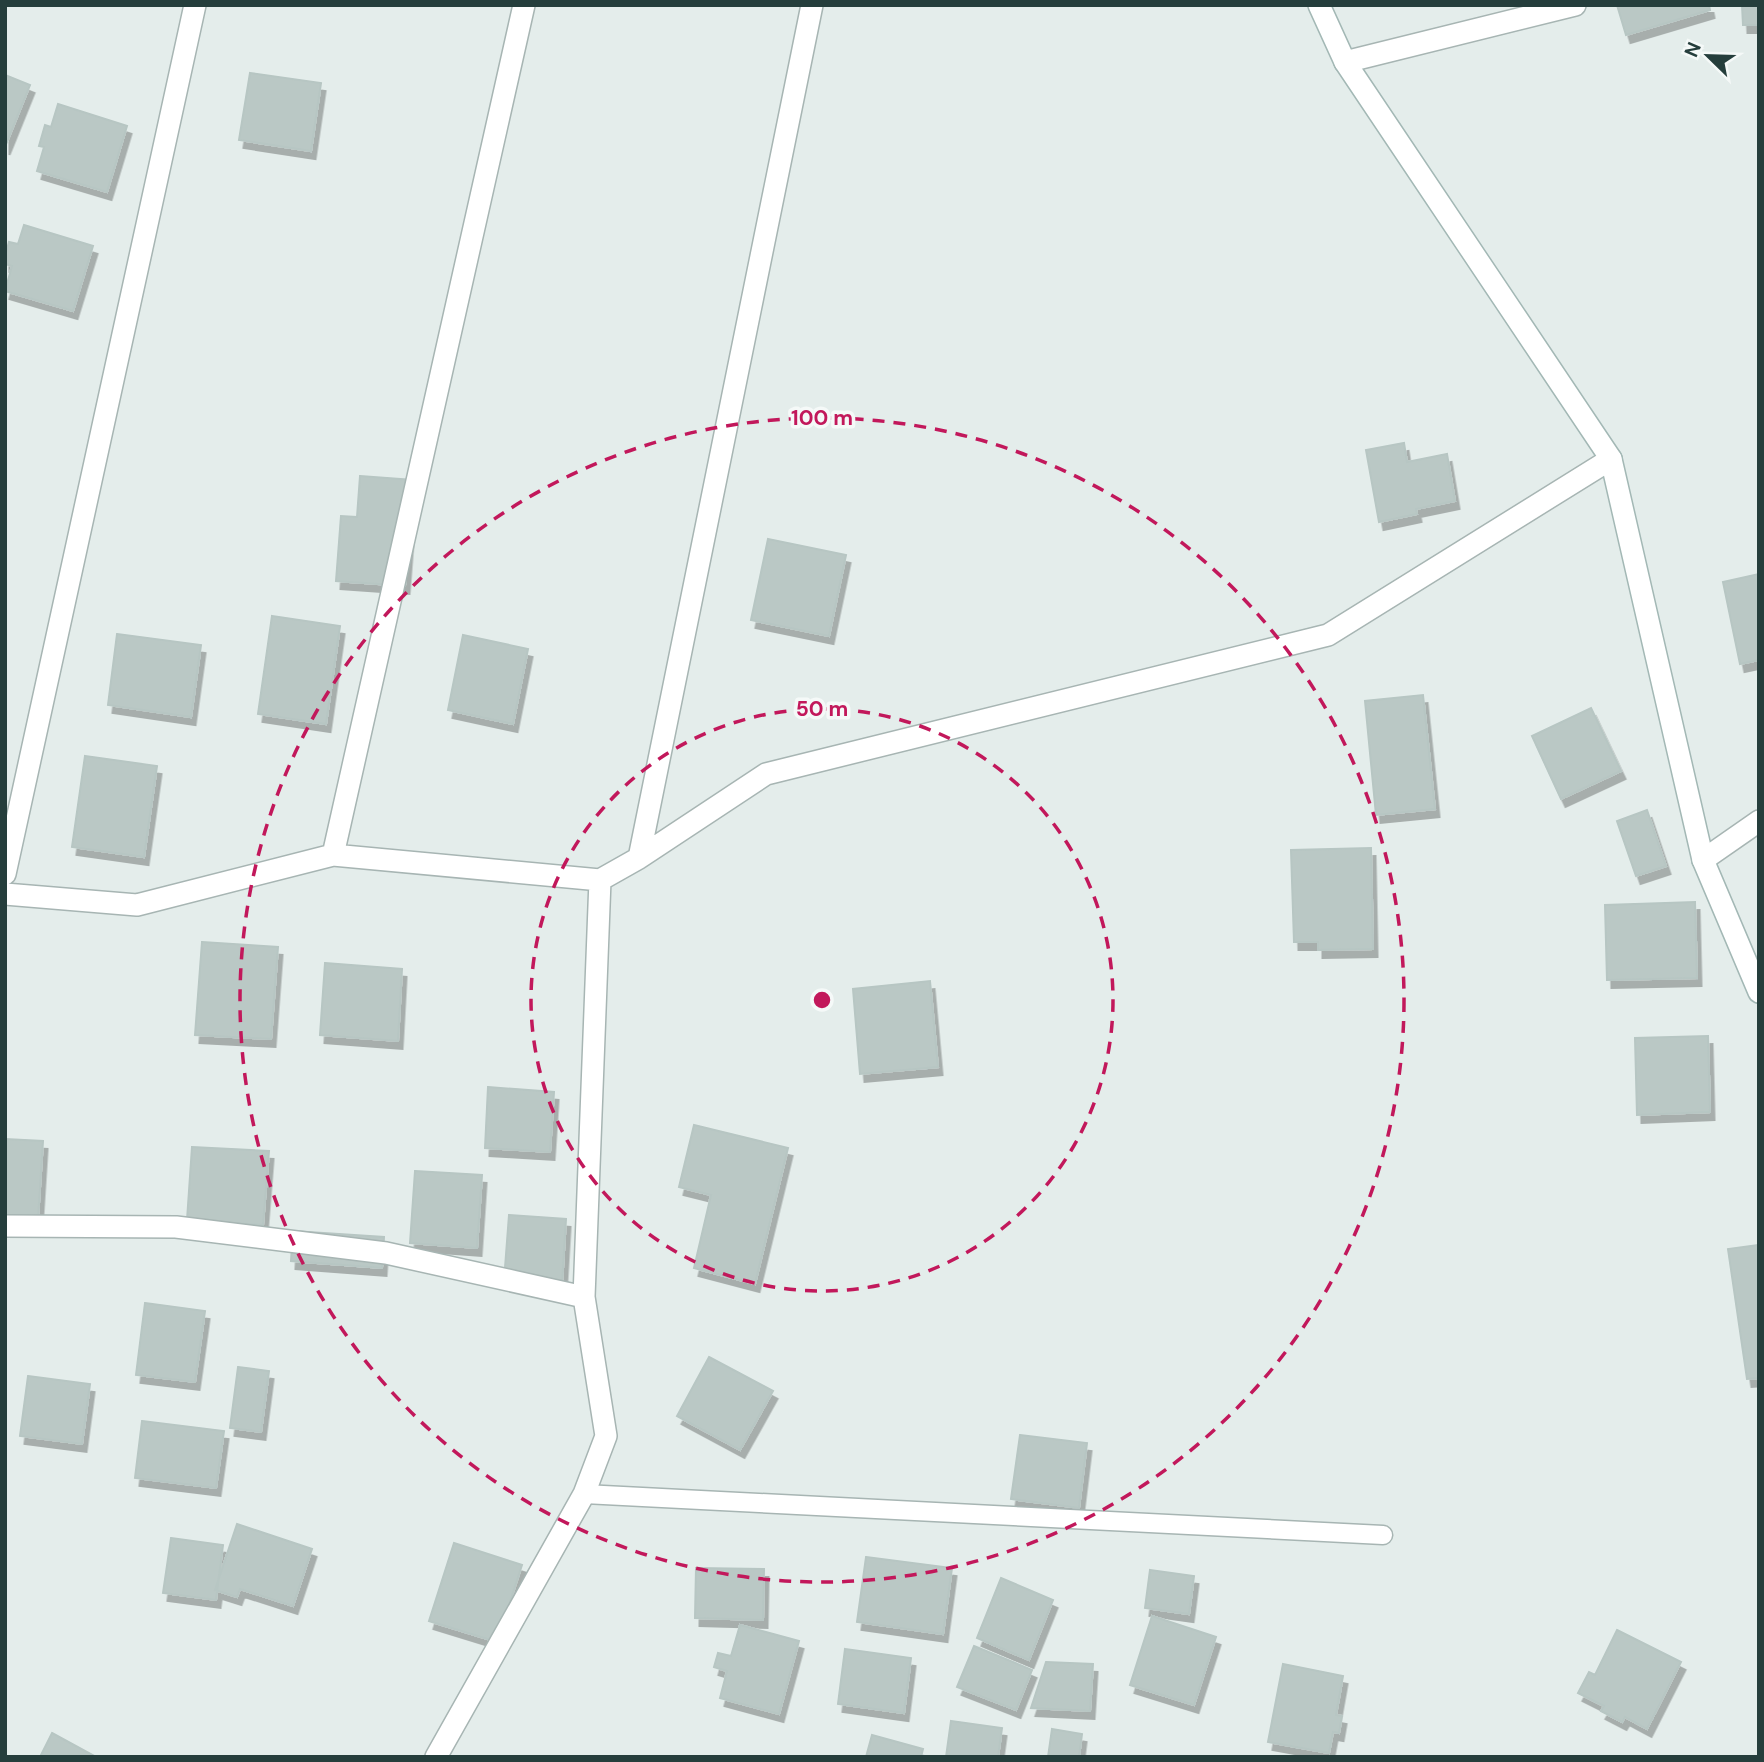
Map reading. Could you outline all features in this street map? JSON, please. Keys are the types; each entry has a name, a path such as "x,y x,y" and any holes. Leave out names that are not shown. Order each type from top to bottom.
{"street":[{"path":"5,874 195,5"},
{"path":"333,855 524,5"},
{"path":"639,858 812,5"},
{"path":"1319,5 1345,62 1611,459 1703,860 1759,992"},
{"path":"1345,62 1575,5"},
{"path":"5,894 137,905 333,855 600,880 639,858 766,774 1328,635 1611,459"},
{"path":"1703,860 1759,821"},
{"path":"436,1757 584,1494 607,1436 584,1297 600,880"},
{"path":"5,1226 176,1227 386,1253 584,1297"}],"lane":[{"path":"584,1494 1383,1535"}],"building":[{"path":"1617,5 1709,5 1710,10 1626,35"},
{"path":"1742,5 1759,5 1759,25 1743,25"},
{"path":"250,73 321,83 311,151 239,140"},
{"path":"5,75 30,85 5,147"},
{"path":"58,104 127,126 107,192 37,171 44,147 39,146 45,125 51,127"},
{"path":"24,225 93,246 73,311 5,291 12,266 5,264 9,242 18,244"},
{"path":"1404,443 1407,462 1447,454 1455,501 1416,509 1417,514 1379,522 1366,450"},
{"path":"360,476 413,480 405,586 336,581 341,516 357,517"},
{"path":"768,539 846,555 829,636 751,620"},
{"path":"1759,574 1759,660 1740,664 1723,582"},
{"path":"272,616 340,626 326,724 258,714"},
{"path":"117,634 201,645 191,717 108,705"},
{"path":"463,635 528,649 513,724 448,710"},
{"path":"1423,695 1435,809 1376,815 1365,701"},
{"path":"1591,708 1621,771 1561,799 1532,736"},
{"path":"85,756 157,766 144,857 72,847"},
{"path":"1647,810 1666,866 1636,876 1617,821"},
{"path":"1371,848 1373,949 1318,950 1318,942 1294,942 1291,850"},
{"path":"1695,902 1697,978 1607,980 1605,905"},
{"path":"202,942 278,947 271,1039 195,1035"},
{"path":"325,963 402,969 398,1041 320,1035"},
{"path":"930,981 938,1067 860,1074 853,989"},
{"path":"1708,1036 1710,1112 1637,1115 1635,1038"},
{"path":"488,1087 554,1092 550,1152 485,1148"},
{"path":"694,1125 788,1148 755,1284 694,1268 711,1195 679,1187"},
{"path":"5,1139 43,1141 38,1219 5,1217"},
{"path":"192,1147 269,1151 263,1225 187,1220"},
{"path":"415,1171 482,1175 477,1248 410,1243"},
{"path":"509,1215 566,1219 562,1285 504,1281"},
{"path":"293,1231 384,1237 382,1268 291,1261"},
{"path":"1759,1245 1759,1378 1747,1379 1728,1249"},
{"path":"145,1303 205,1311 195,1382 136,1375"},
{"path":"709,1357 773,1391 740,1450 677,1416"},
{"path":"238,1367 269,1371 261,1432 230,1428"},
{"path":"28,1376 90,1384 82,1444 20,1436"},
{"path":"142,1421 224,1431 216,1488 135,1478"},
{"path":"1020,1435 1087,1443 1079,1508 1011,1499"},
{"path":"237,1524 312,1549 293,1606 240,1589 237,1597 215,1590"},
{"path":"171,1538 223,1545 216,1600 163,1593"},
{"path":"454,1543 522,1565 497,1642 429,1621"},
{"path":"866,1557 952,1568 943,1634 857,1622"},
{"path":"696,1568 764,1569 763,1620 695,1618"},
{"path":"1150,1570 1194,1576 1189,1614 1145,1608"},
{"path":"1001,1578 1053,1600 1029,1660 977,1638"},
{"path":"1152,1616 1216,1637 1194,1705 1130,1685"},
{"path":"740,1625 799,1641 779,1714 720,1698 727,1671 714,1667 718,1653 731,1656"},
{"path":"1617,1630 1681,1662 1647,1729 1625,1717 1622,1722 1601,1711 1604,1706 1578,1693 1589,1672 1595,1675"},
{"path":"974,1646 1032,1670 1016,1710 957,1687"},
{"path":"845,1649 911,1658 904,1713 838,1704"},
{"path":"1046,1662 1093,1664 1090,1711 1031,1708"},
{"path":"1283,1664 1343,1676 1336,1715 1342,1716 1339,1733 1333,1732 1329,1753 1268,1742"},
{"path":"951,1721 1002,1728 998,1757 946,1757"},
{"path":"1052,1729 1082,1734 1079,1757 1048,1757"},
{"path":"52,1733 96,1757 40,1757"},
{"path":"872,1735 923,1749 921,1757 866,1757"}]}
